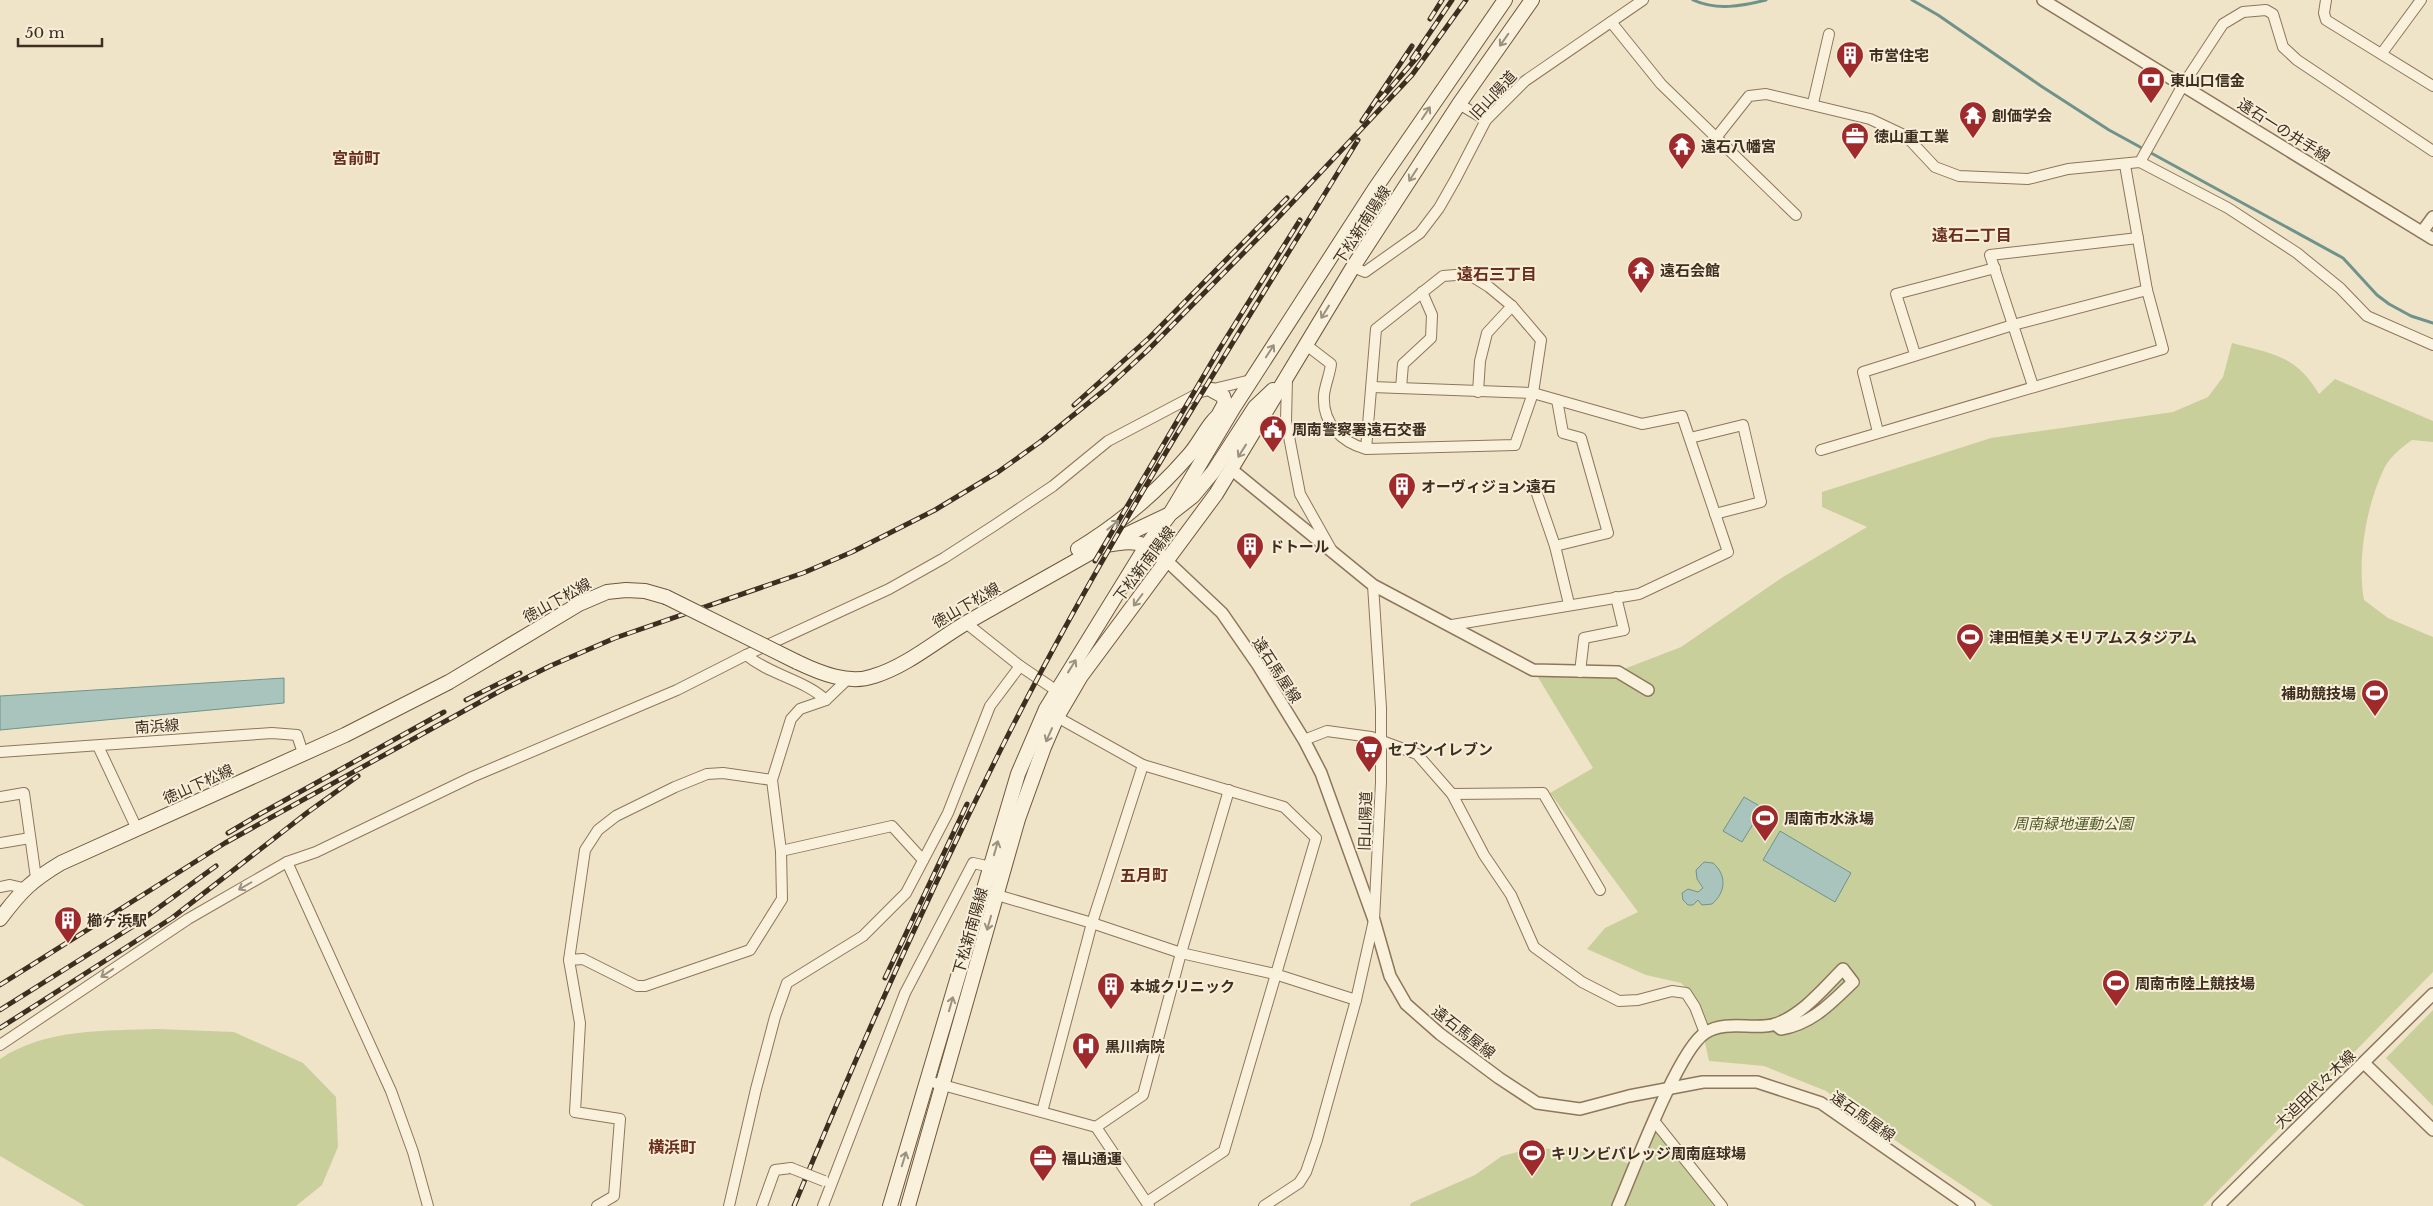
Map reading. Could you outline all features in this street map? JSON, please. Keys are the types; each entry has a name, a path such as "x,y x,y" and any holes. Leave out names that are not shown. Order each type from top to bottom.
{"main road":[{"name":"下松新南陽線","path":"890,1206 1018,774 1046,709 1147,545 1170,514 1234,407 1374,190 1506,0"},
{"name":"下松新南陽線","path":"908,1206 1031,781 1057,717 1081,676 1216,494 1353,267 1459,104 1532,0"},
{"path":"1102,546 1170,514 1192,496 1213,472 1255,407 1287,378"},
{"path":"987,612 1007,592 1097,538 1155,492 1190,454 1219,414 1225,402 1222,396 1212,390"},
{"path":"1219,414 1234,407"},
{"name":"徳山下松線","path":"0,919 23,888 61,863 345,735 449,682 579,604 607,592 645,591 666,597 797,662 830,676 849,678 873,677 899,665 966,623 1102,546 1127,540 1147,545 1167,561"}],"street":[{"name":"旧山陽道","path":"1353,267 1365,272 1420,233 1443,201 1486,120 1525,81 1642,0"},
{"name":"遠石一の井手線","path":"2043,0 2433,239"},
{"path":"2326,0 2324,13 2326,20 2433,86"},
{"path":"2382,53 2421,0"},
{"path":"2140,162 2183,85 2223,24 2243,12 2266,10 2273,14 2283,46 2297,60 2433,151"},
{"path":"1611,22 1661,84 1715,139 1796,215"},
{"path":"1812,103 1830,34"},
{"path":"1715,139 1749,96 1766,94 1812,103 1870,119 1906,136 1935,167 1959,176 2028,179 2068,169 2125,165 2140,162 2228,208 2297,253 2340,288 2367,316 2433,345"},
{"path":"1459,104 1486,120"},
{"path":"1821,450 2163,349 2147,290 2125,165"},
{"path":"2422,232 2433,216"},
{"path":"2033,386 1990,255 2138,238"},
{"path":"1915,354 1896,294 1995,268"},
{"path":"1305,344 1331,364 1330,377 1324,394 1326,415 1336,433 1350,445 1366,449 1515,445 1533,393 1541,340 1512,306 1489,286 1468,274 1443,276 1376,329 1366,449"},
{"path":"1878,432 1863,372 1915,354 2013,325 2147,290"},
{"path":"1401,388 1403,364 1431,338 1432,315 1422,292"},
{"path":"1478,392 1480,361 1487,332 1512,306"},
{"path":"1287,378 1286,421 1300,494 1332,551"},
{"path":"0,1045 188,919 287,862 316,852 472,776 677,690 746,655 889,589 936,563 1053,486 1108,441 1202,392 1252,380"},
{"path":"1372,386 1533,393 1642,424 1682,416 1728,552 1640,594 1569,604 1452,625"},
{"path":"1555,546 1608,533 1581,438 1563,433 1557,400"},
{"path":"1690,438 1743,425 1761,502 1715,514"},
{"path":"1230,469 1373,585 1452,625 1533,670 1618,672 1648,690"},
{"path":"1529,486 1534,485 1555,546 1569,604"},
{"name":"遠石馬屋線","path":"1167,561 1222,613 1258,665 1304,740 1321,773 1374,920 1390,976 1406,1004 1440,1034 1491,1073 1537,1103 1580,1109 1630,1096 1703,1082 1757,1082 1820,1103 1969,1206"},
{"name":"旧山陽道","path":"1264,1206 1299,1182 1306,1172 1317,1140 1356,1000 1374,920 1379,851 1381,740 1373,585"},
{"path":"1580,672 1584,638 1624,630 1616,597"},
{"path":"966,623 1020,666 1057,691"},
{"path":"746,655 760,666 815,691 826,700"},
{"path":"729,1206 756,1089 775,1017 787,983 863,936 906,893 948,813 990,706 1020,666"},
{"path":"569,960 583,960 636,986 645,986 750,950 782,899 780,852 772,780 791,719 800,709 826,700 849,678"},
{"path":"928,1081 1096,1127 1148,1204 1224,1151 1316,838 1284,807 1143,765 1057,717"},
{"path":"1304,740 1327,731 1381,740 1417,754 1452,794 1484,855 1511,895 1534,947 1582,982 1619,1001 1638,1000 1672,991 1686,993 1705,1034"},
{"name":"南浜線","path":"0,752 272,733 297,735 304,753"},
{"path":"98,746 137,829"},
{"path":"1042,1112 1092,923 1143,765"},
{"path":"597,1206 614,1196 620,1119 575,1112 580,1024 569,960 585,850 598,830 616,816 674,786 707,774 723,773 772,780"},
{"path":"1096,1127 1143,1094 1228,790"},
{"path":"0,797 24,793 36,878"},
{"path":"1452,794 1543,793 1600,890"},
{"path":"780,852 892,826 923,860"},
{"path":"0,842 30,838"},
{"path":"287,862 390,1091 413,1152 428,1206"},
{"path":"823,1206 828,1183 904,993 973,863 991,867"},
{"path":"0,886 10,885 23,888"},
{"path":"997,895 1092,923 1181,953 1275,974 1356,1000"},
{"path":"1618,1206 1668,1089 1688,1052 1705,1034 1730,1025 1775,1024 1804,1008 1844,969 1853,982 1821,1013 1797,1027 1781,1029 1775,1024"},
{"name":"大迫田代々木線","path":"2218,1206 2433,994"},
{"path":"2364,1063 2433,1130"},
{"path":"1655,1122 1722,1206"},
{"path":"762,1206 775,1170 792,1168 828,1183"}],"green space":[{"name":"周南緑地運動公園","path":"2232,343 2282,358 2301,371 2319,394 2335,379 2433,421 2433,442 2412,440 2399,450 2385,466 2372,501 2364,534 2362,585 2364,600 2388,618 2433,637 2433,972 2203,1206 1993,1206 1826,1091 1764,1066 1709,1061 1695,997 1681,983 1646,975 1587,949 1605,928 1638,912 1550,793 1593,768 1536,674 1624,669 1681,647 1783,577 1867,527 1822,507 1822,492 1991,438 2173,412 2208,397 2223,377"},
{"path":"2433,1010 2433,1106 2386,1058"},
{"path":"158,1029 234,1032 303,1063 336,1097 338,1147 322,1185 296,1206 85,1206 0,1156 0,1059 18,1049 56,1036 97,1031"},
{"path":"1654,1122 1722,1206 1410,1206 1411,1203 1475,1175 1502,1156 1533,1148 1607,1155 1637,1167"}],"water":[{"path":"284,678 284,703 0,730 0,696"},
{"path":"1744,797 1763,808 1742,842 1723,831"},
{"path":"1780,831 1851,873 1835,902 1763,860"},
{"path":"1704,862 1713,863 1718,868 1723,878 1722,889 1712,904 1702,905 1698,900 1693,905 1688,905 1683,900 1682,893 1688,889 1698,892 1703,888 1697,879 1696,870"}],"waterway":[{"path":"1693,0 1720,6 1739,6 1766,0"},
{"path":"1912,0 1938,15 2109,130 2343,258 2377,295 2389,304 2411,316 2433,323"}],"railway":[{"path":"1430,19 1442,0"},
{"path":"1412,59 1452,0"},
{"path":"0,985 225,843 500,691 550,666 615,638 803,573 852,552 935,510 998,472 1040,442 1107,388 1147,351 1274,222 1412,75 1466,0"},
{"path":"1362,121 1412,46"},
{"path":"1380,100 1419,55"},
{"path":"794,1206 868,1032 920,917 974,803 1042,669 1173,440 1358,140"},
{"path":"1074,405 1150,337 1287,198"},
{"path":"1095,561 1220,348 1300,220"},
{"path":"466,700 520,673"},
{"path":"228,833 444,712"},
{"path":"0,1028 172,918 308,812 358,776"},
{"path":"885,978 967,804"},
{"path":"0,1010 132,927 216,866"}],"place":[{"name":"市営住宅","path":"1850,79"},
{"name":"東山口信金","path":"2151,104"},
{"name":"創価学会","path":"1973,139"},
{"name":"徳山重工業","path":"1855,160"},
{"name":"遠石八幡宮","path":"1682,170"},
{"name":"遠石会館","path":"1641,294"},
{"name":"周南警察署遠石交番","path":"1273,453"},
{"name":"オーヴィジョン遠石","path":"1402,510"},
{"name":"ドトール","path":"1250,570"},
{"name":"津田恒美メモリアムスタジアム","path":"1970,661"},
{"name":"補助競技場","path":"2375,717"},
{"name":"セブンイレブン","path":"1369,773"},
{"name":"周南市水泳場","path":"1765,842"},
{"name":"櫛ヶ浜駅","path":"68,944"},
{"name":"周南市陸上競技場","path":"2116,1007"},
{"name":"本城クリニック","path":"1111,1010"},
{"name":"黒川病院","path":"1086,1070"},
{"name":"キリンビバレッジ周南庭球場","path":"1532,1177"},
{"name":"福山通運","path":"1043,1182"}],"district":[{"name":"宮前町","path":"356,158"},
{"name":"遠石二丁目","path":"1972,235"},
{"name":"遠石三丁目","path":"1497,274"},
{"name":"五月町","path":"1144,875"},
{"name":"横浜町","path":"672,1147"}]}
